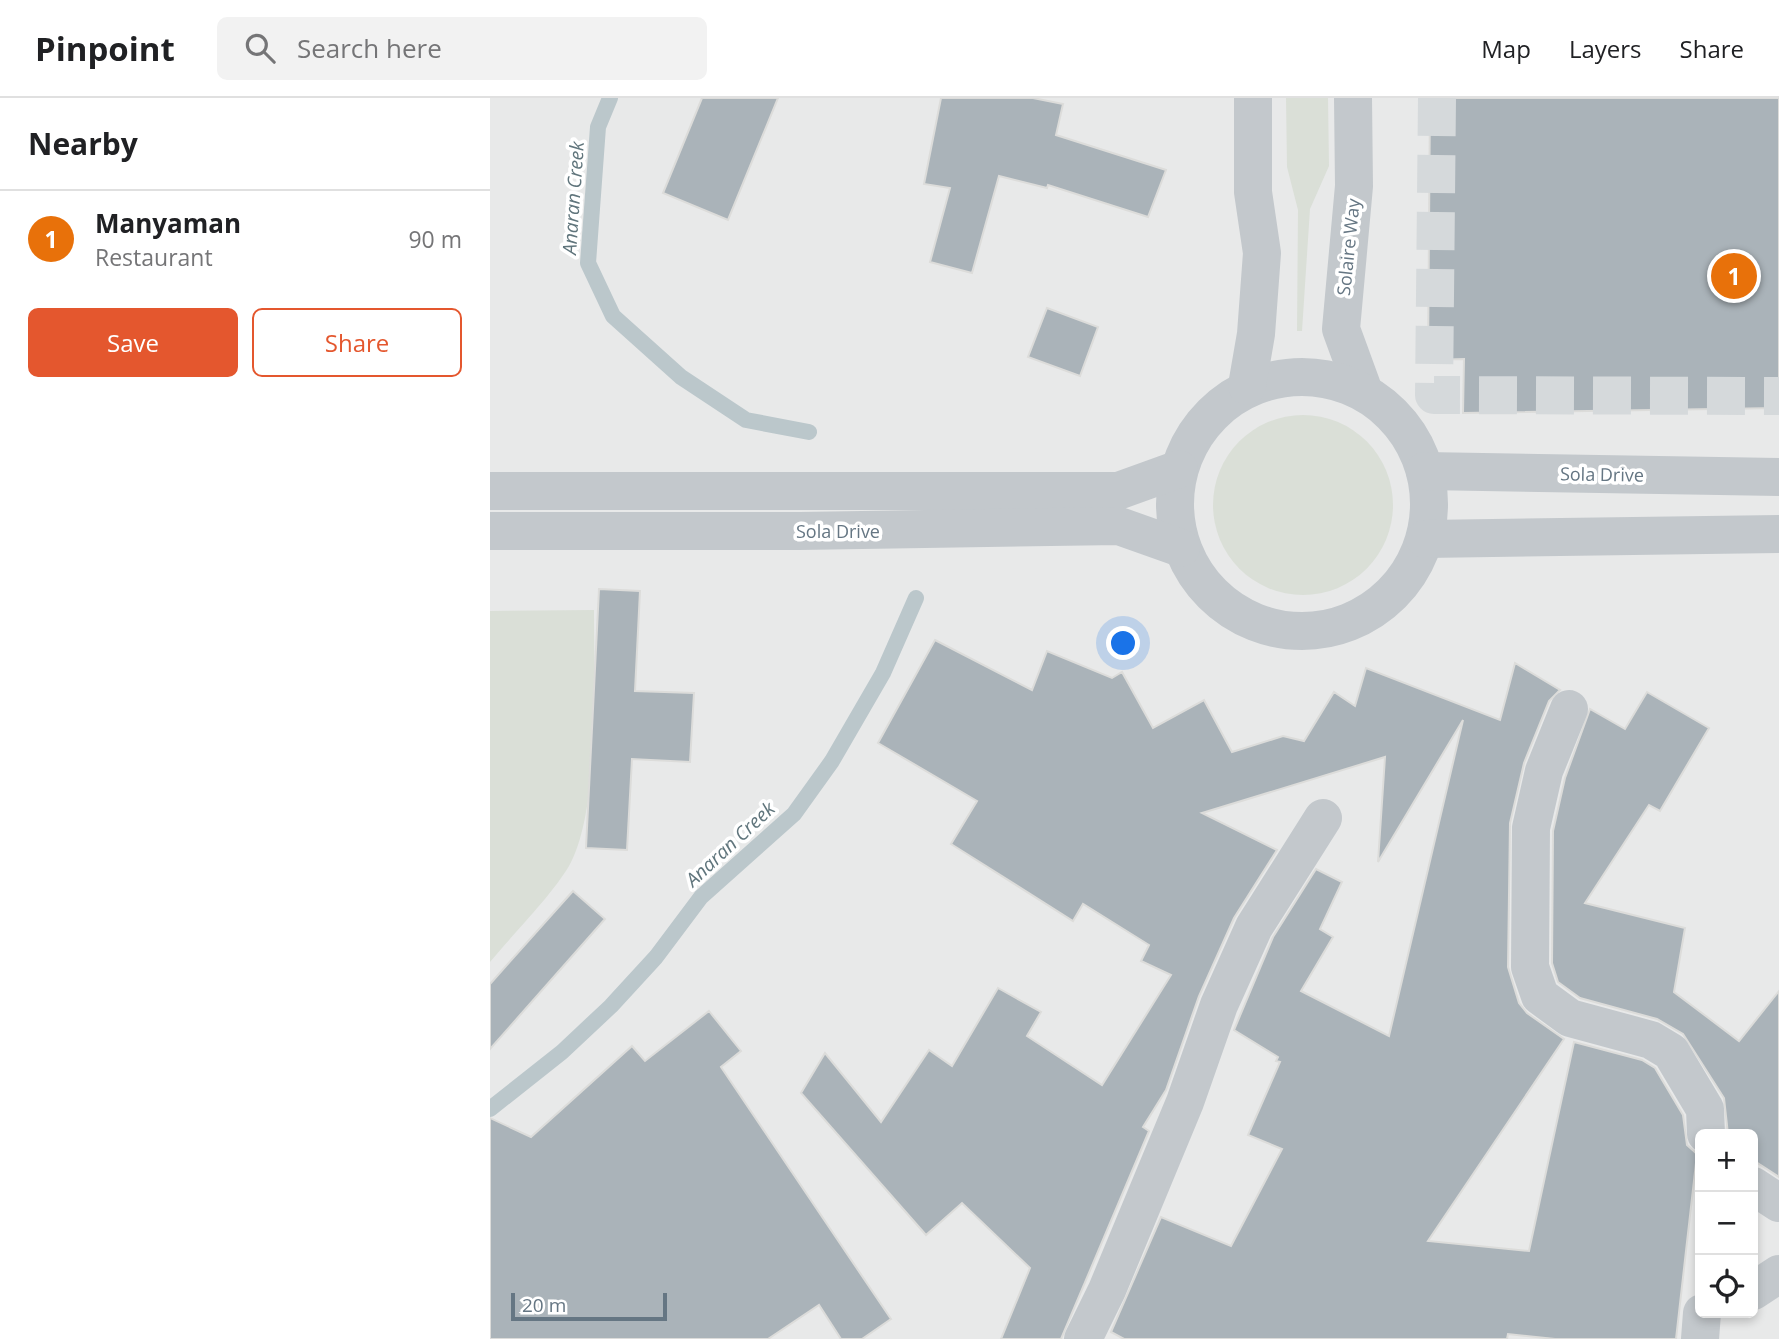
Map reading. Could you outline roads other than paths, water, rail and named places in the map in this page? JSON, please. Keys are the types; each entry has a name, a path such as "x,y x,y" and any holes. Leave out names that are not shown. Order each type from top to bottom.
{"street":[{"path":"1247,386 1256,334 1262,253 1253,192 1253,98"},
{"name":"Solaire Way","path":"1353,98 1354,186 1341,329 1364,392"},
{"path":"1299,376 1324,376 1364,392 1392,414 1413,440 1425,471 1429,505 1425,539 1410,570 1388,598 1353,621 1313,632 1271,629 1233,613 1202,584 1181,548 1174,506 1179,469 1195,434 1214,412 1247,386 1299,376"},
{"name":"Sola Drive","path":"490,531 800,531 1118,491 1179,469"},
{"name":"Sola Drive","path":"1425,471 1779,477"},
{"name":"Sola Drive","path":"490,491 798,493 1119,526 1181,548"},
{"path":"1425,539 1779,534"},
{"path":"1569,709 1544,771 1531,828 1530,967 1540,996 1570,1018 1651,1040 1671,1052 1704,1109 1706,1129"},
{"path":"1083,1339 1113,1277 1185,1102 1219,1005 1254,927 1323,818"},
{"path":"1758,1189 1779,1203"},
{"path":"1758,1288 1779,1274"}],"waterway":[{"name":"Anaran Creek","path":"610,98 598,127 588,263 613,316 681,377 746,420 809,432"},
{"name":"Anaran Creek","path":"490,1109 562,1052 611,1006 656,957 701,897 794,814 832,761 883,673 916,598"}],"tunnel":[{"path":"1437,98 1434,395 1779,396"}],"place":[{"name":"Manyaman","path":"1734,276"}]}
